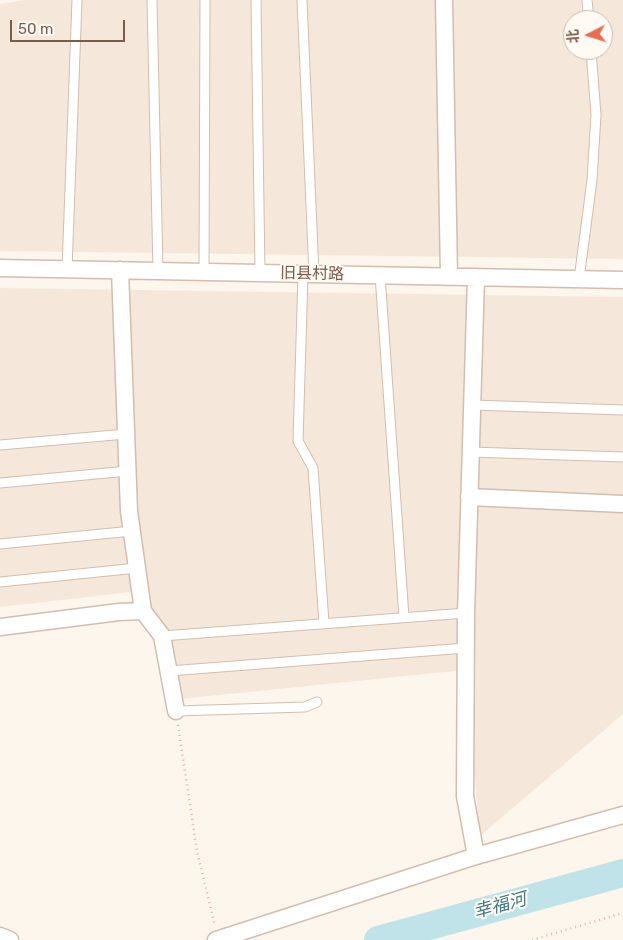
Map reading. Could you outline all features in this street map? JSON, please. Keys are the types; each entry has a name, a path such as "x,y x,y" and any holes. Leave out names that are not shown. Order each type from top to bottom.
{"street":[{"path":"444,0 449,276"},
{"name":"旧县村路","path":"0,268 623,280"},
{"path":"120,270 129,511 143,611 162,636 176,711"},
{"path":"476,277 466,613 465,796 476,856"},
{"path":"469,498 623,504"},
{"path":"0,627 119,612 143,611"},
{"path":"217,940 476,856 623,815"},
{"path":"0,936 10,940"}],"lane":[{"path":"67,269 78,0"},
{"path":"152,0 158,271"},
{"path":"204,0 204,272"},
{"path":"256,0 260,273"},
{"path":"302,0 309,274 298,441 313,468 324,623"},
{"path":"579,279 592,180 596,115 592,60"},
{"path":"380,275 404,617"},
{"path":"472,405 623,410"},
{"path":"0,445 126,434"},
{"path":"471,452 623,457"},
{"path":"0,483 128,471"},
{"path":"0,544 132,531"},
{"path":"0,582 137,568"},
{"path":"162,636 466,613"},
{"path":"169,672 466,648"},
{"path":"176,711 305,707 317,702"}],"path":[{"path":"176,711 197,851 217,940"},
{"path":"532,940 623,913"}],"shaded area":[{"path":"25,0 623,0 623,259 0,251 0,4"},
{"path":"0,288 623,297 623,714 480,836 465,670 180,699 140,591 0,607"}],"waterway":[{"name":"幸福河","path":"378,940 623,873"}]}
